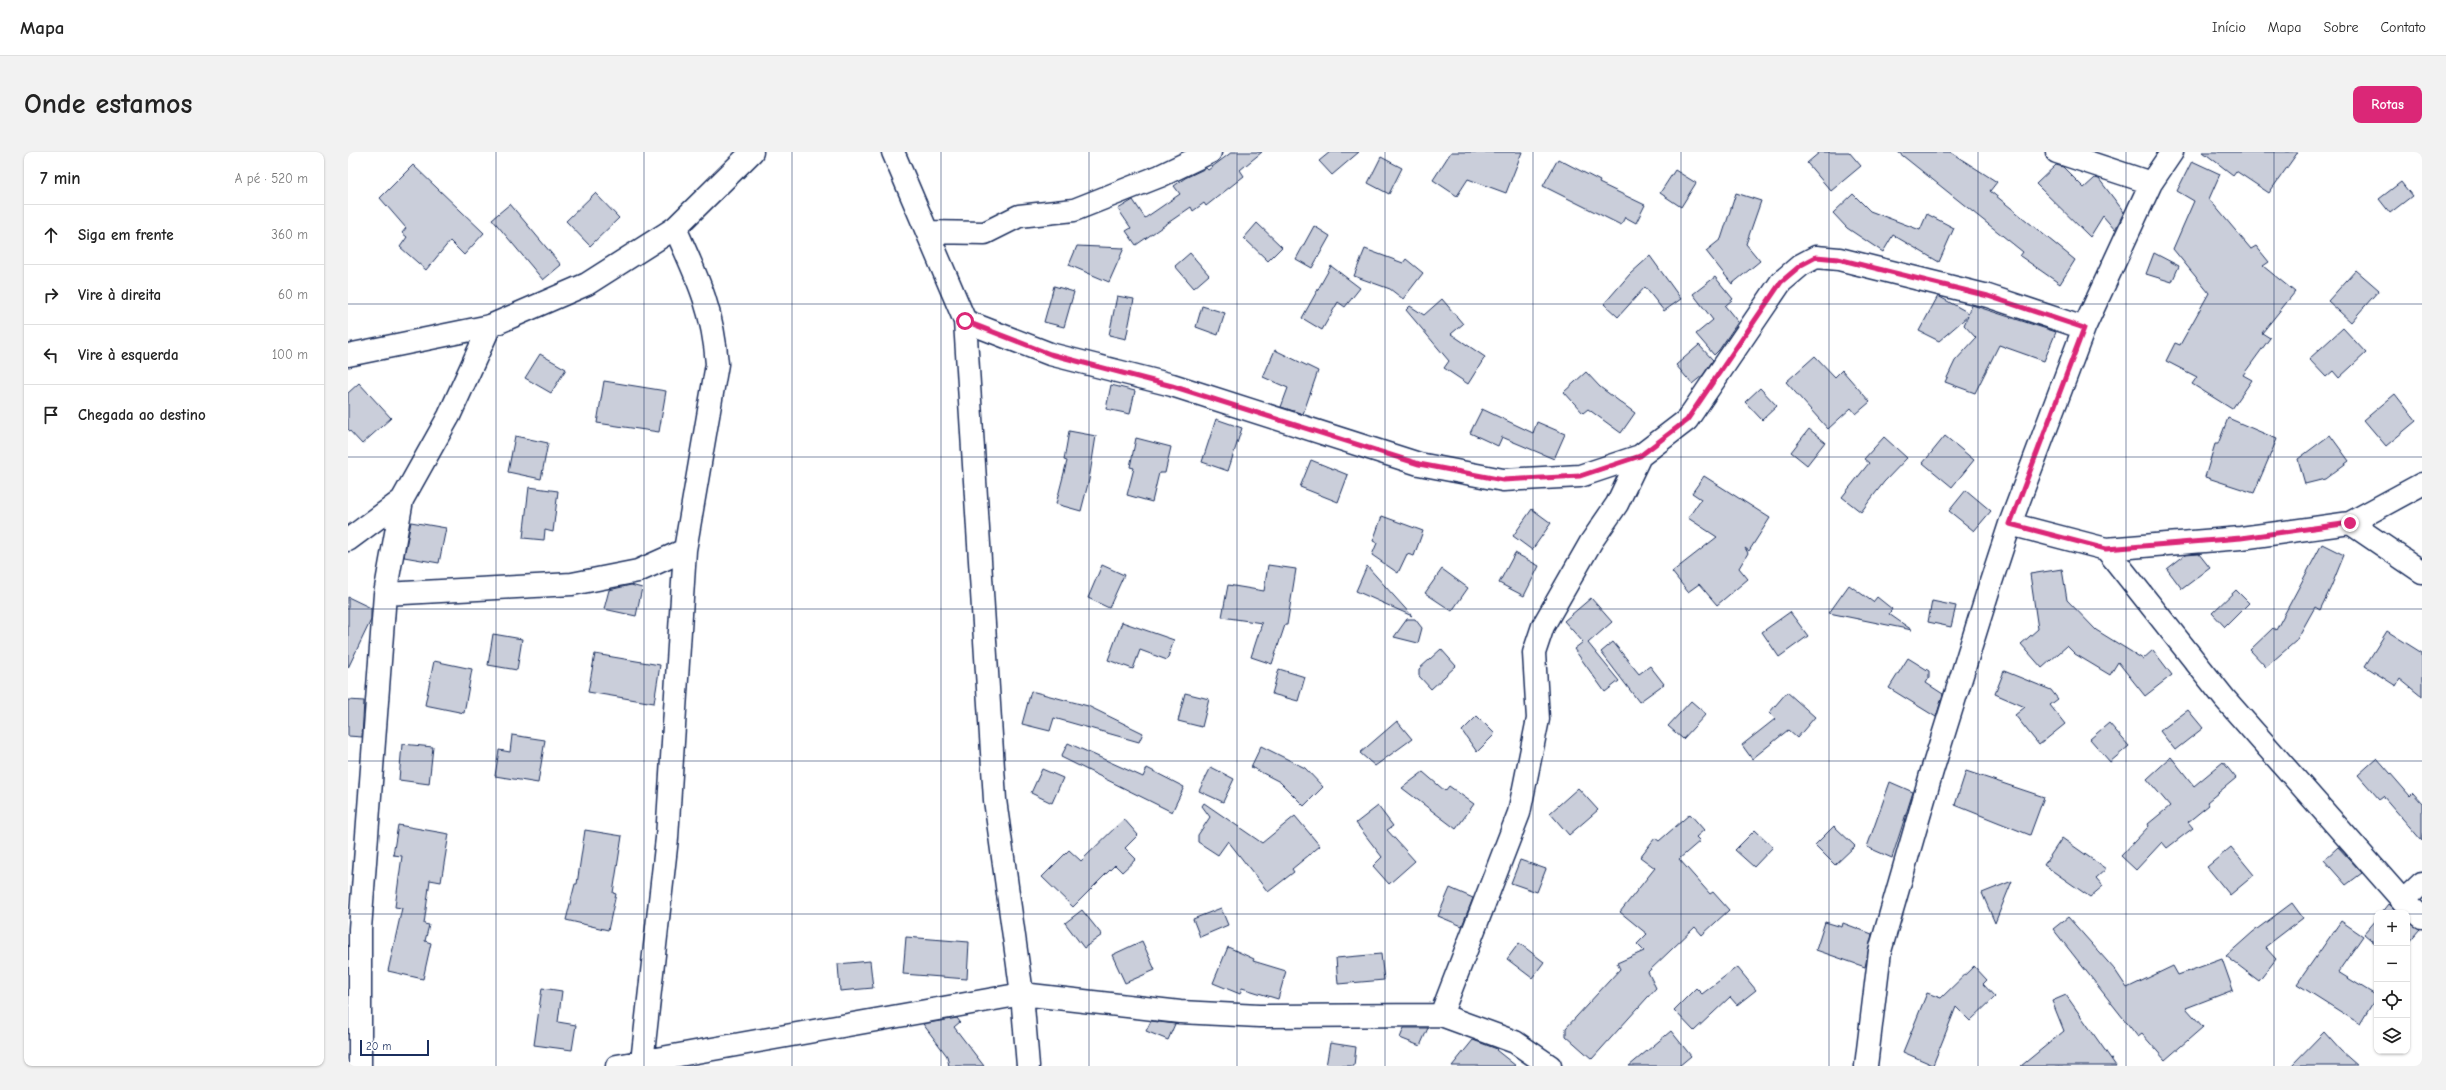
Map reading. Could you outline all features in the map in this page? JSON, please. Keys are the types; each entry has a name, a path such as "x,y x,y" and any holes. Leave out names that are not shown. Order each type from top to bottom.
{"street":[{"path":"348,355 490,326 587,284 675,228 752,152"},
{"path":"893,152 965,321 995,800 1022,994 1028,1066"},
{"path":"927,232 985,234 1019,216 1074,210 1160,176 1210,152"},
{"path":"2057,152 2151,183"},
{"path":"1866,1066 1880,951 1932,771 2010,524 2084,328 2151,183 2172,152"},
{"path":"642,1062 667,838 685,550 717,364 715,333 706,297 675,228"},
{"path":"965,321 1050,354 1172,386 1419,464 1503,480 1580,476 1640,456 1687,420 1781,282 1801,265 1816,257 1838,259 1988,296 2084,328"},
{"path":"360,1066 360,929 385,594 402,500 449,416 490,326"},
{"path":"1441,1015 1519,813 1538,719 1534,653 1543,626 1591,542 1617,504 1640,456"},
{"path":"2010,524 2106,549 2241,538 2350,523 2422,484"},
{"path":"348,540 402,500"},
{"path":"2350,523 2422,572"},
{"path":"2106,549 2225,699 2403,901 2422,917"},
{"path":"385,594 572,584 638,571 685,550"},
{"path":"2403,901 2422,883"},
{"path":"617,1066 1022,994 1180,1012 1243,1016 1441,1015 1515,1042 1550,1066"}],"building":[{"path":"1232,152 1262,152 1240,170 1244,176 1206,206 1204,203 1193,211 1191,207 1136,245 1126,231 1131,228 1118,209 1133,200 1145,218 1180,194 1174,186 1185,178 1206,168 1208,170"},
{"path":"1330,152 1359,152 1332,175 1319,161"},
{"path":"1451,152 1522,152 1506,193 1468,179 1457,196 1433,180"},
{"path":"1820,152 1849,152 1861,166 1831,191 1807,163"},
{"path":"1898,152 1950,152 1997,182 1990,191 2075,260 2060,284 2020,256 2023,252"},
{"path":"2203,152 2298,152 2269,193 2236,171 2233,175"},
{"path":"1381,157 1402,168 1389,194 1368,183"},
{"path":"1558,159 1600,181 1599,183 1645,205 1636,223 1625,217 1621,225 1543,186"},
{"path":"2192,161 2220,174 2209,199 2251,249 2256,246 2269,262 2263,266 2295,292 2262,333 2270,338 2243,375 2252,380 2232,409 2192,384 2197,377 2166,361 2175,343 2180,345 2209,293 2173,249 2194,201 2177,191"},
{"path":"413,165 484,233 464,255 450,241 426,270 400,247 407,237 402,233 406,228 380,198"},
{"path":"2056,165 2063,167 2084,188 2095,178 2099,179 2124,212 2115,230 2103,216 2090,237 2036,184"},
{"path":"1675,170 1696,183 1681,207 1660,193"},
{"path":"2401,182 2412,196 2390,213 2379,199"},
{"path":"595,193 619,218 590,246 566,221"},
{"path":"1736,193 1761,201 1746,244 1760,261 1732,284 1706,251 1721,239"},
{"path":"1853,194 1870,211 1920,230 1927,214 1954,228 1939,262 1893,235 1883,252 1847,228 1833,213"},
{"path":"510,204 561,265 543,280 492,219"},
{"path":"1257,223 1282,247 1268,261 1244,238"},
{"path":"1314,226 1330,236 1312,268 1296,259"},
{"path":"1077,246 1124,248 1109,282 1069,265"},
{"path":"1365,249 1403,263 1406,259 1423,273 1403,299 1390,289 1354,276"},
{"path":"1190,253 1209,275 1194,288 1175,266"},
{"path":"2154,253 2179,266 2172,282 2146,274"},
{"path":"1650,256 1681,299 1664,311 1645,287 1618,317 1604,304 1630,274"},
{"path":"1331,266 1360,288 1345,307 1338,302 1322,330 1302,318"},
{"path":"2356,270 2379,290 2351,322 2328,301"},
{"path":"1715,277 1733,299 1725,306 1738,322 1714,355 1696,334 1713,320 1693,294"},
{"path":"1054,286 1074,292 1064,327 1044,322"},
{"path":"1117,296 1134,299 1126,339 1109,335"},
{"path":"1938,296 1969,313 1972,305 2056,332 2044,361 1999,345 1975,393 1945,382 1955,361 1976,338 1964,325 1968,316 1939,341 1919,331"},
{"path":"1442,299 1463,324 1451,334 1485,357 1468,384 1444,368 1449,361 1406,310 1410,306 1424,315"},
{"path":"1202,306 1225,313 1218,335 1196,327"},
{"path":"2343,328 2366,353 2339,378 2333,371 2326,377 2309,359"},
{"path":"1699,345 1713,360 1703,375 1692,384 1676,365"},
{"path":"1275,350 1318,371 1303,414 1281,407 1288,388 1263,377"},
{"path":"540,354 566,369 551,393 525,378"},
{"path":"1815,356 1835,377 1842,370 1870,402 1856,414 1851,408 1828,429 1786,382"},
{"path":"1586,372 1600,387 1635,413 1621,433 1588,409 1583,413 1564,392"},
{"path":"604,381 666,391 659,432 597,423"},
{"path":"359,383 391,418 362,444 348,429 348,393"},
{"path":"1111,385 1135,391 1130,414 1106,409"},
{"path":"1760,388 1777,406 1762,420 1745,402"},
{"path":"2395,394 2416,421 2386,446 2364,420"},
{"path":"1482,409 1533,433 1537,422 1565,434 1554,459 1502,437 1498,446 1470,433"},
{"path":"2228,418 2277,439 2254,493 2205,477 2215,444 2218,444"},
{"path":"1216,419 1242,428 1228,471 1202,462"},
{"path":"1809,429 1825,442 1807,465 1791,452"},
{"path":"1069,431 1096,436 1089,480 1081,511 1056,504 1067,461 1064,460"},
{"path":"2330,435 2349,461 2325,479 2305,484 2298,459"},
{"path":"515,436 548,443 541,479 508,472"},
{"path":"1945,436 1974,460 1952,487 1923,463"},
{"path":"1884,437 1907,458 1884,482 1861,512 1842,497 1869,463 1864,459"},
{"path":"1136,438 1171,447 1165,473 1159,473 1152,502 1127,495 1134,468 1130,467"},
{"path":"1311,460 1348,475 1338,502 1300,487"},
{"path":"1704,476 1770,518 1749,551 1745,548 1748,553 1739,568 1748,579 1717,605 1699,584 1688,592 1672,572 1717,537 1688,518 1701,499 1692,493"},
{"path":"529,487 558,491 553,532 545,530 544,540 523,538"},
{"path":"1966,490 1991,511 1974,531 1949,511"},
{"path":"1532,509 1551,523 1532,550 1513,536"},
{"path":"1382,516 1423,531 1414,556 1407,554 1398,573 1372,555 1377,543 1373,541"},
{"path":"411,522 446,528 439,563 404,557"},
{"path":"2322,544 2344,555 2331,587 2320,610 2315,607 2296,641 2266,667 2250,650 2273,628 2276,630"},
{"path":"1515,553 1539,566 1524,596 1499,583"},
{"path":"2199,554 2210,568 2182,589 2167,569 2185,555"},
{"path":"1102,565 1124,575 1109,608 1088,598"},
{"path":"1268,565 1296,569 1287,625 1285,625 1272,664 1251,657 1262,623 1222,617 1228,585 1264,591"},
{"path":"1367,566 1412,616 1356,591"},
{"path":"1442,569 1468,588 1452,611 1425,593"},
{"path":"2062,569 2067,600 2096,630 2143,659 2153,650 2172,675 2145,696 2118,662 2110,675 2075,654 2067,646 2042,668 2021,644 2038,629 2030,574"},
{"path":"631,585 642,588 636,616 604,609 609,590"},
{"path":"1849,585 1873,602 1877,597 1892,609 1889,614 1912,630 1829,613"},
{"path":"2236,590 2249,603 2225,627 2212,613"},
{"path":"348,597 371,608 371,620 348,668"},
{"path":"1591,598 1612,622 1588,643 1619,681 1605,692 1574,649 1583,642 1564,621"},
{"path":"1932,601 1956,606 1951,627 1928,622"},
{"path":"1790,612 1808,636 1779,657 1762,632"},
{"path":"1407,619 1415,619 1422,628 1418,643 1394,637"},
{"path":"1122,622 1174,640 1167,660 1140,650 1133,669 1108,660"},
{"path":"2387,631 2422,653 2422,697 2400,679 2396,686 2365,666"},
{"path":"493,634 522,639 517,670 488,665"},
{"path":"1613,642 1639,674 1650,666 1664,684 1639,702 1601,652"},
{"path":"1441,649 1456,666 1431,689 1419,676 1419,669"},
{"path":"595,654 660,665 654,703 588,692"},
{"path":"1908,658 1929,671 1929,678 1926,683 1943,694 1936,717 1889,688"},
{"path":"434,661 472,669 464,713 425,705"},
{"path":"1279,669 1305,677 1298,701 1272,694"},
{"path":"2004,671 2051,690 2058,699 2050,705 2065,724 2039,745 2015,715 2025,707 1995,694"},
{"path":"1031,691 1088,706 1143,733 1139,742 1054,718 1050,731 1022,724"},
{"path":"1787,692 1815,717 1797,738 1788,730 1752,759 1742,745 1775,719 1769,713"},
{"path":"1185,693 1209,699 1202,727 1178,721"},
{"path":"348,700 364,701 362,737 348,736"},
{"path":"1691,701 1706,714 1683,739 1668,726"},
{"path":"2188,710 2203,728 2175,750 2160,731"},
{"path":"1477,716 1495,734 1477,752 1462,731"},
{"path":"1397,721 1412,739 1375,766 1360,753"},
{"path":"2109,723 2129,746 2110,762 2090,739"},
{"path":"512,735 545,740 538,783 495,776 499,750 510,752"},
{"path":"1068,743 1143,777 1147,768 1184,787 1172,812 1061,757"},
{"path":"402,744 433,747 429,784 399,780"},
{"path":"1261,746 1305,768 1323,787 1304,806 1280,782 1251,767"},
{"path":"2171,757 2194,786 2223,762 2236,778 2207,802 2209,805 2188,822 2193,828 2167,848 2162,842 2136,870 2121,856 2149,826 2148,824 2170,806 2147,779"},
{"path":"2377,758 2410,796 2413,793 2422,803 2422,841 2383,796 2379,799 2358,775"},
{"path":"1211,767 1234,779 1223,802 1199,791"},
{"path":"1042,769 1063,778 1052,803 1031,793"},
{"path":"1966,771 2044,797 2030,835 1955,805"},
{"path":"1423,772 1445,791 1449,786 1474,804 1456,829 1402,788"},
{"path":"1890,782 1913,792 1892,858 1867,847"},
{"path":"1578,788 1598,810 1569,835 1550,813"},
{"path":"1204,803 1262,843 1295,816 1320,846 1292,869 1294,872 1268,892 1228,841 1218,855 1198,842 1198,835 1210,817 1202,806"},
{"path":"1378,806 1393,826 1387,830 1415,861 1389,884 1373,866 1382,857 1356,823"},
{"path":"1690,814 1704,830 1696,837 1700,841 1679,859 1710,894 1713,892 1729,910 1702,935 1695,927 1648,972 1656,988 1592,1059 1566,1036 1566,1028 1620,969 1617,963 1644,951 1637,944 1647,934 1620,912 1655,868 1640,857 1655,838 1659,841"},
{"path":"1124,819 1138,835 1125,848 1136,859 1122,872 1115,865 1073,907 1042,877 1069,850 1081,861"},
{"path":"398,825 449,834 441,882 430,880 424,924 429,925 425,941 431,943 423,979 388,971 402,908 395,907 402,856 393,855"},
{"path":"1834,826 1855,846 1835,865 1815,845"},
{"path":"585,830 622,836 613,893 616,894 608,930 566,920 575,884 577,884"},
{"path":"1755,830 1773,847 1754,867 1735,850"},
{"path":"2062,838 2106,869 2096,878 2103,886 2090,897 2044,865"},
{"path":"2231,847 2254,875 2230,895 2207,867"},
{"path":"2338,847 2362,873 2346,885 2324,860"},
{"path":"1520,860 1546,869 1537,892 1511,883"},
{"path":"2012,881 1995,923 1982,893"},
{"path":"1450,888 1473,898 1462,926 1438,916"},
{"path":"2292,903 2303,918 2265,947 2276,959 2259,981 2226,956 2253,932"},
{"path":"2389,904 2395,910 2384,910"},
{"path":"1221,908 1228,925 1200,937 1193,919"},
{"path":"1082,910 1102,935 1084,948 1065,923"},
{"path":"2068,917 2115,970 2127,988 2173,966 2178,975 2222,959 2233,990 2186,1008 2203,1027 2165,1060 2142,1034 2138,1037 2053,929"},
{"path":"2341,921 2363,936 2338,972 2374,994 2374,1001 2360,1024 2297,984"},
{"path":"1825,922 1842,927 1843,923 1872,934 1865,967 1816,950"},
{"path":"2374,922 2374,942 2364,934"},
{"path":"2410,923 2420,929 2410,941"},
{"path":"906,937 969,942 967,979 903,974"},
{"path":"1142,941 1155,970 1125,983 1112,955"},
{"path":"1519,943 1544,962 1532,978 1507,959"},
{"path":"1228,947 1254,959 1253,961 1286,971 1278,999 1242,988 1240,994 1213,983"},
{"path":"1381,954 1384,980 1338,984 1336,958"},
{"path":"870,961 873,988 840,991 838,964"},
{"path":"1974,966 1987,980 1983,984 1995,997 1970,1021 1956,1007 1933,1065 1903,1052 1927,993 1941,998"},
{"path":"1737,967 1756,990 1737,1005 1730,997 1694,1031 1674,1010 1696,988 1702,994"},
{"path":"542,988 562,991 558,1022 576,1025 572,1050 534,1045"},
{"path":"2066,995 2116,1066 2021,1066 2064,1031 2052,1001"},
{"path":"957,1018 960,1022 954,1027 984,1066 949,1066 947,1056 923,1024"},
{"path":"1151,1021 1175,1024 1168,1040 1146,1031"},
{"path":"1404,1028 1428,1028 1420,1046 1400,1038"},
{"path":"1671,1031 1691,1056 1679,1066 1629,1066"},
{"path":"2324,1032 2341,1051 2358,1066 2291,1066"},
{"path":"1473,1040 1497,1049 1496,1050 1516,1066 1452,1066"},
{"path":"1330,1043 1356,1047 1354,1066 1326,1066"}],"route":[{"path":"965,321 1050,354 1172,386 1419,464 1503,480 1580,476 1640,456 1687,420 1781,282 1801,265 1816,257 1838,259 1988,296 2084,328 2010,524 2106,549 2241,538 2350,523"}]}
